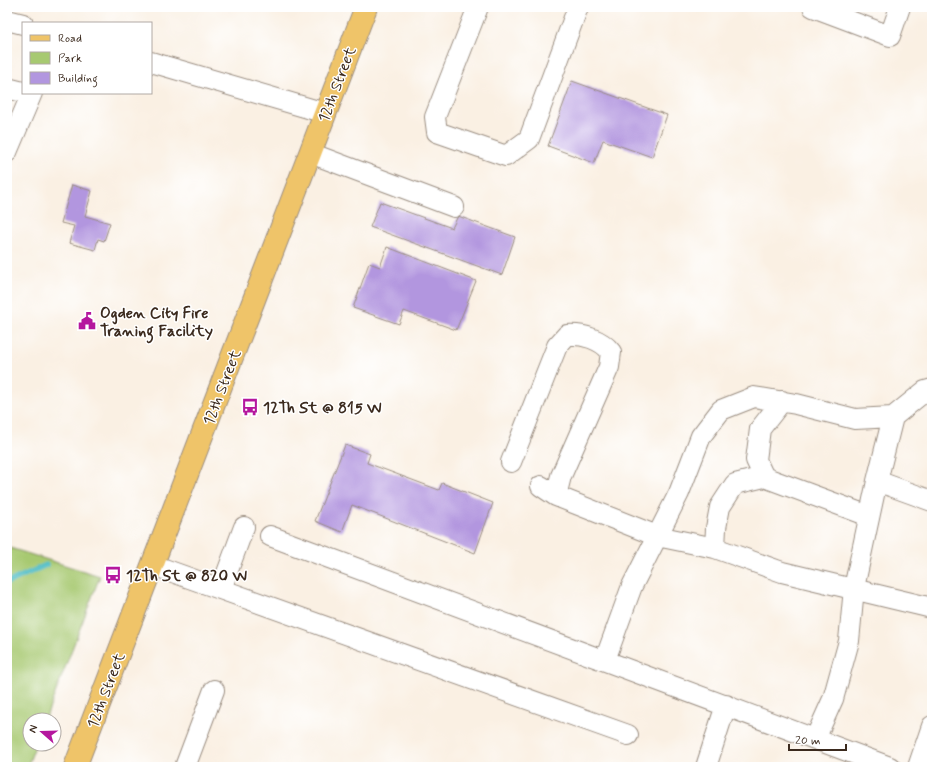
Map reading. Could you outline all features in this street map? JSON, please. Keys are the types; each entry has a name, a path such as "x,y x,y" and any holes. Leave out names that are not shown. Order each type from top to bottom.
{"main road":[{"name":"12th Street","path":"75,767 366,7"}],"lane":[{"path":"478,7 435,117 437,132 506,156 529,139 578,7"},
{"path":"813,7 890,36 900,7"},
{"path":"7,20 22,24"},
{"path":"152,62 326,113"},
{"path":"7,88 22,92"},
{"path":"7,152 28,94"},
{"path":"310,153 454,207"},
{"path":"511,462 557,346 566,335 580,334 605,344 611,352 609,367 561,476 548,491 657,536 716,548 782,572 854,588 932,608"},
{"path":"605,660 632,586 679,493 701,436 721,410 754,397 782,401 855,419 892,417 925,391 932,388"},
{"path":"764,477 756,460 760,429 782,401"},
{"path":"815,738 833,699 849,641 854,588 892,417"},
{"path":"716,548 716,528 720,507 736,484 764,477 869,516"},
{"path":"877,481 932,501"},
{"path":"221,589 244,527"},
{"path":"270,536 815,738 888,767"},
{"path":"152,565 628,735"},
{"path":"185,767 214,690"},
{"path":"706,767 726,705"},
{"path":"918,767 932,726"}],"green space":[{"path":"7,547 100,576 48,712 22,712 22,752 33,752 27,767 7,767"}],"building":[{"path":"572,81 667,115 652,157 603,140 594,163 548,146"},
{"path":"72,185 92,191 85,216 110,223 104,241 98,239 95,250 69,243 74,226 61,223"},
{"path":"380,202 452,228 458,216 515,237 502,275 370,227"},
{"path":"387,247 476,281 456,330 404,311 399,324 353,308 369,263 380,267"},
{"path":"345,445 370,454 367,463 439,490 442,483 493,503 475,553 352,505 342,532 315,521"}],"waterway":[{"path":"7,583 46,565"}],"place":[{"name":"Ogden City Fire Traning Facility","path":"87,321"},
{"name":"12Th St @ 815 W","path":"250,407"},
{"name":"12Th St @ 820 W","path":"113,575"}]}
